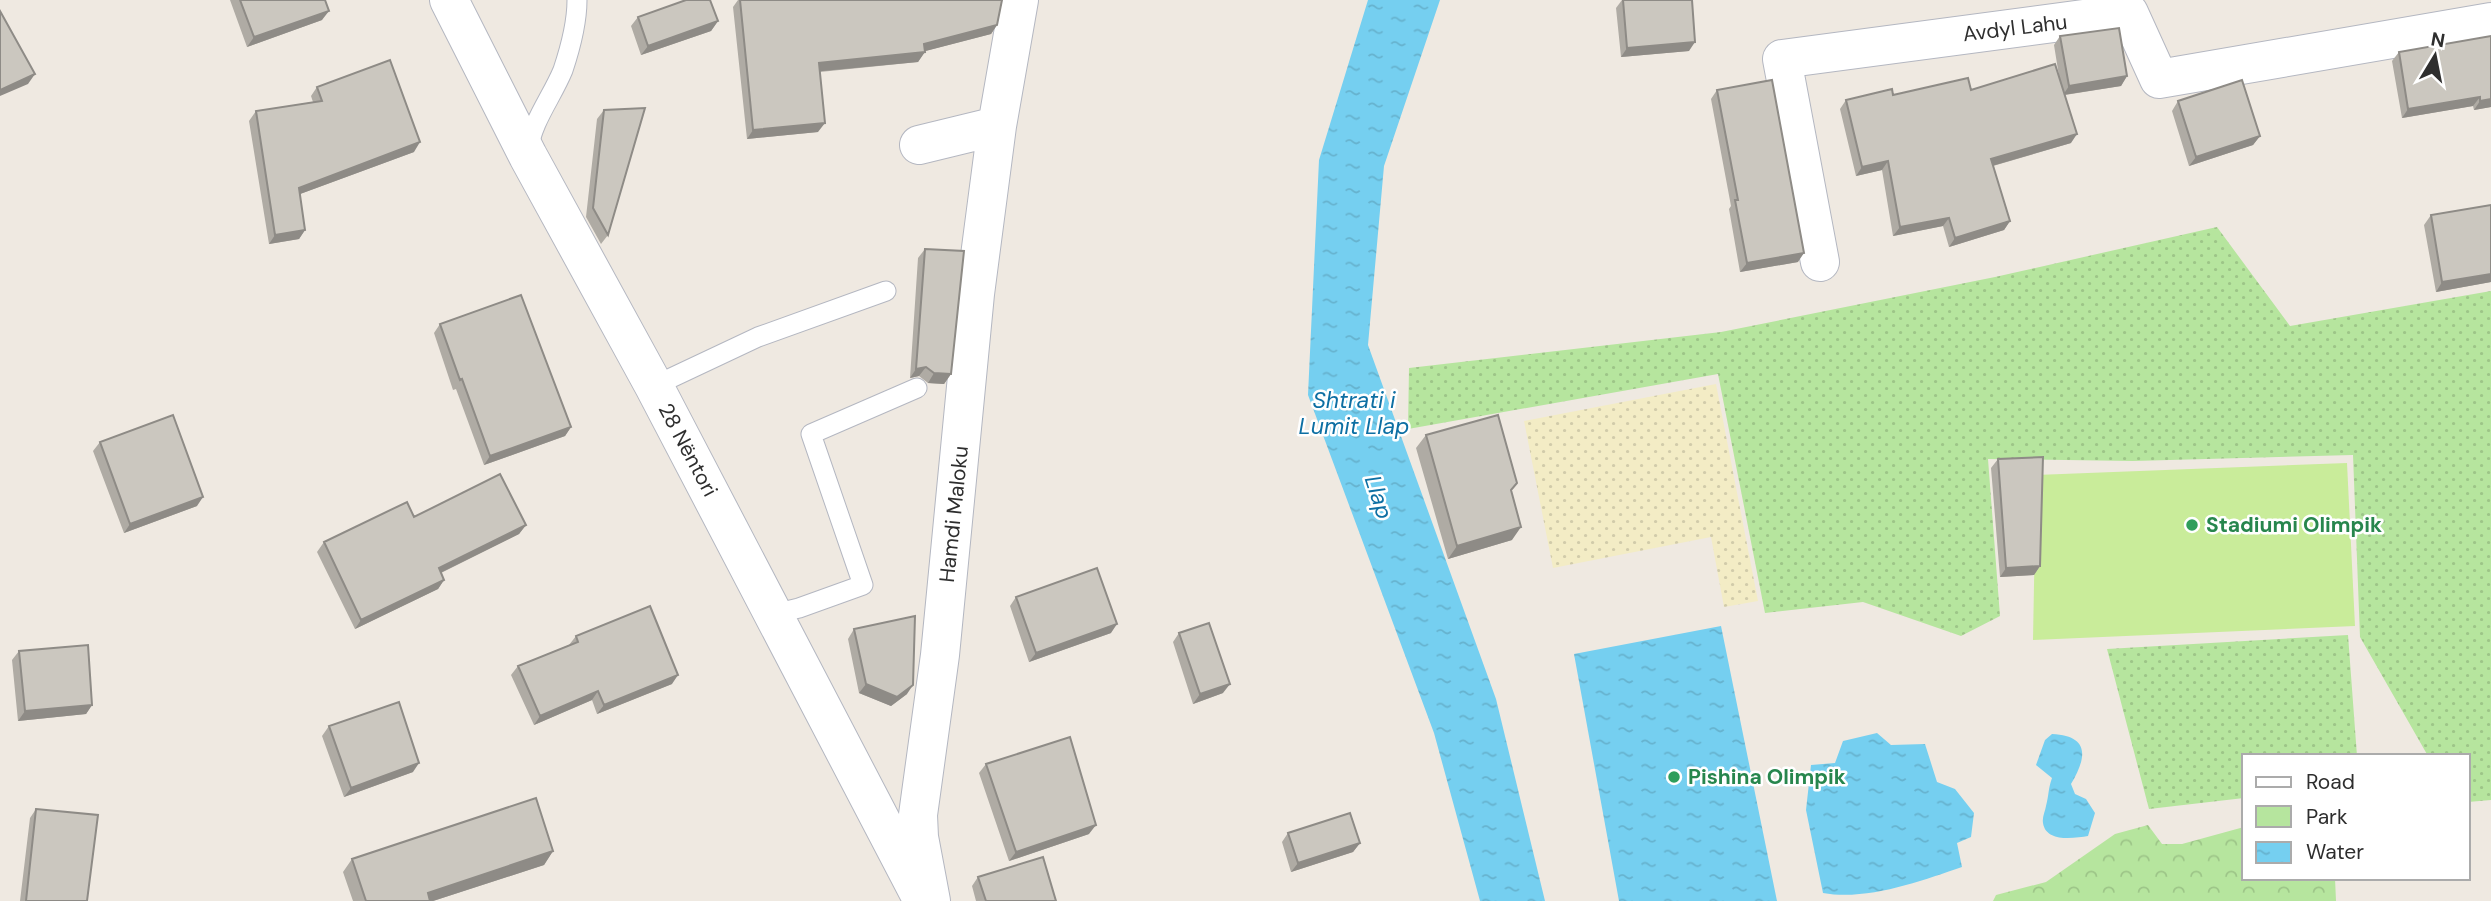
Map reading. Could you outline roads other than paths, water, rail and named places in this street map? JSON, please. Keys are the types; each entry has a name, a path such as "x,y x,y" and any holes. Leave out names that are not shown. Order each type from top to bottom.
{"street":[{"name":"28 Nëntori","path":"449,0 528,156 654,386 923,901"},
{"name":"Hamdi Maloku","path":"931,901 919,837 918,815 940,655 975,294 997,125 1019,0"},
{"name":"Avdyl Lahu","path":"1820,262 1782,59 2129,13 2159,79 2491,22"},
{"path":"919,145 997,125"}],"lane":[{"path":"528,156 530,136 563,69 577,12 577,0"},
{"path":"654,386 758,337 886,291"},
{"path":"774,614 863,585 811,434 916,388"}],"water":[{"name":"Shtrati i Lumit Llap","path":"1368,0 1440,0 1384,166 1368,345 1496,699 1545,901 1480,901 1434,733 1308,395 1319,160"},
{"name":"Pishina Olimpik","path":"1721,626 1777,901 1619,901 1574,654"},
{"path":"1877,733 1891,745 1925,744 1937,782 1955,789 1974,813 1971,837 1957,843 1962,867 1876,892 1840,895 1823,893 1806,810 1811,765 1835,763 1843,741"},
{"path":"2052,734 2073,739 2082,750 2080,765 2071,784 2075,794 2086,799 2095,813 2088,836 2062,838 2049,834 2045,829 2043,817 2052,778 2036,765 2045,740"}],"place":[{"name":"Stadiumi Olimpik","path":"2192,525"},
{"name":"Pishina Olimpik","path":"1674,777"}],"water label":[{"name":"Llap","path":"1379,497"}]}
